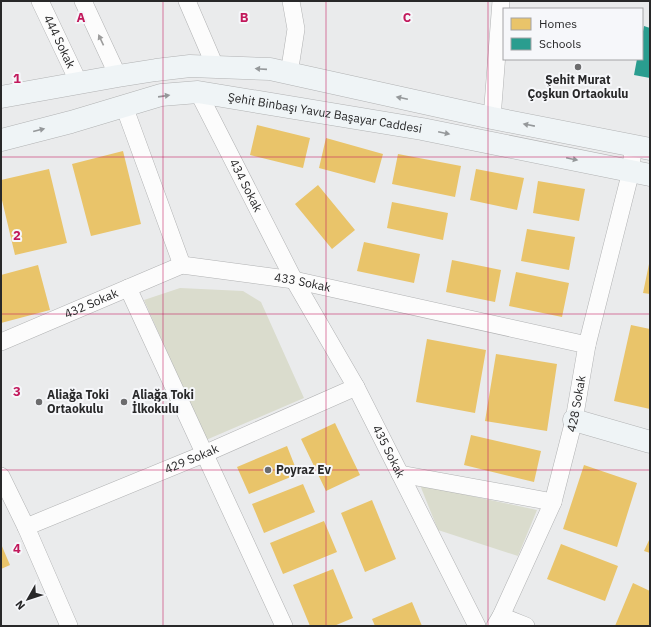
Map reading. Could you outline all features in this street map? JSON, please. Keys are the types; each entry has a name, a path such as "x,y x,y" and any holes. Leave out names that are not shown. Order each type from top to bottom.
{"street":[{"name":"444 Sokak","path":"40,1 79,83"},
{"path":"83,1 118,76"},
{"path":"187,1 214,66"},
{"path":"289,74 296,29 291,1"},
{"path":"492,118 501,1"},
{"path":"1,97 118,76 190,66 270,70 492,118 642,147"},
{"name":"Şehit Binbaşı Yavuz Başayar Caddesi","path":"1,140 72,122 161,95 198,92 422,128 640,173"},
{"name":"434 Sokak","path":"198,92 294,280"},
{"path":"124,106 182,265"},
{"name":"428 Sokak","path":"498,621 553,502 574,420 587,345 640,173 642,147"},
{"name":"433 Sokak","path":"182,265 294,280 587,345"},
{"name":"432 Sokak","path":"1,342 182,265"},
{"name":"435 Sokak","path":"294,280 356,387 477,626"},
{"path":"128,288 284,626"},
{"name":"429 Sokak","path":"26,527 204,454 356,387"},
{"path":"574,420 650,442"},
{"path":"400,474 553,502"},
{"path":"1,476 26,527 69,626"},
{"path":"498,621 526,626"}],"shaded area":[{"path":"180,288 243,291 261,302 304,398 206,440 144,300"},
{"path":"420,485 537,510 518,556 438,530"}],"building: Homes":[{"path":"257,125 310,138 303,168 250,155"},
{"path":"326,138 383,154 375,183 319,168"},
{"path":"123,151 141,224 91,236 72,164"},
{"path":"398,154 461,166 455,197 392,184"},
{"path":"49,169 67,243 15,255 1,196 1,180"},
{"path":"476,169 524,178 517,210 470,200"},
{"path":"538,181 585,189 579,221 533,213"},
{"path":"318,185 355,230 332,249 295,204"},
{"path":"392,202 448,213 443,240 387,228"},
{"path":"527,229 575,237 569,270 521,261"},
{"path":"364,242 420,254 414,283 357,271"},
{"path":"452,260 501,270 495,302 446,292"},
{"path":"650,264 650,294 643,293"},
{"path":"38,265 50,310 1,323 1,275"},
{"path":"516,272 569,283 562,317 509,306"},
{"path":"631,325 650,329 650,409 614,401"},
{"path":"427,339 486,350 475,413 416,402"},
{"path":"496,354 557,364 547,431 485,421"},
{"path":"335,423 360,475 326,491 301,439"},
{"path":"471,435 541,451 534,482 464,465"},
{"name":"Poyraz Ev","path":"287,446 298,474 249,494 237,467"},
{"path":"584,465 637,483 617,547 563,529"},
{"path":"303,484 315,512 264,533 252,504"},
{"path":"372,500 396,559 365,572 341,513"},
{"path":"324,521 337,552 283,574 270,543"},
{"path":"650,538 650,553 644,551"},
{"path":"1,544 10,565 1,569"},
{"path":"561,544 618,566 605,601 547,579"},
{"path":"333,569 353,618 334,626 310,626 293,585"},
{"path":"633,583 650,591 650,626 615,626"},
{"path":"412,602 422,626 375,626 372,619"}],"building: Schools":[{"path":"644,26 650,28 650,78 634,75 637,60 643,60"}],"place":[{"name":"Şehit Murat Çoşkun Ortaokulu","path":"578,67"},
{"name":"Aliağa Toki Ortaokulu","path":"39,402"},
{"name":"Aliağa Toki İlkokulu","path":"124,402"},
{"name":"Poyraz Ev","path":"268,470"}]}
